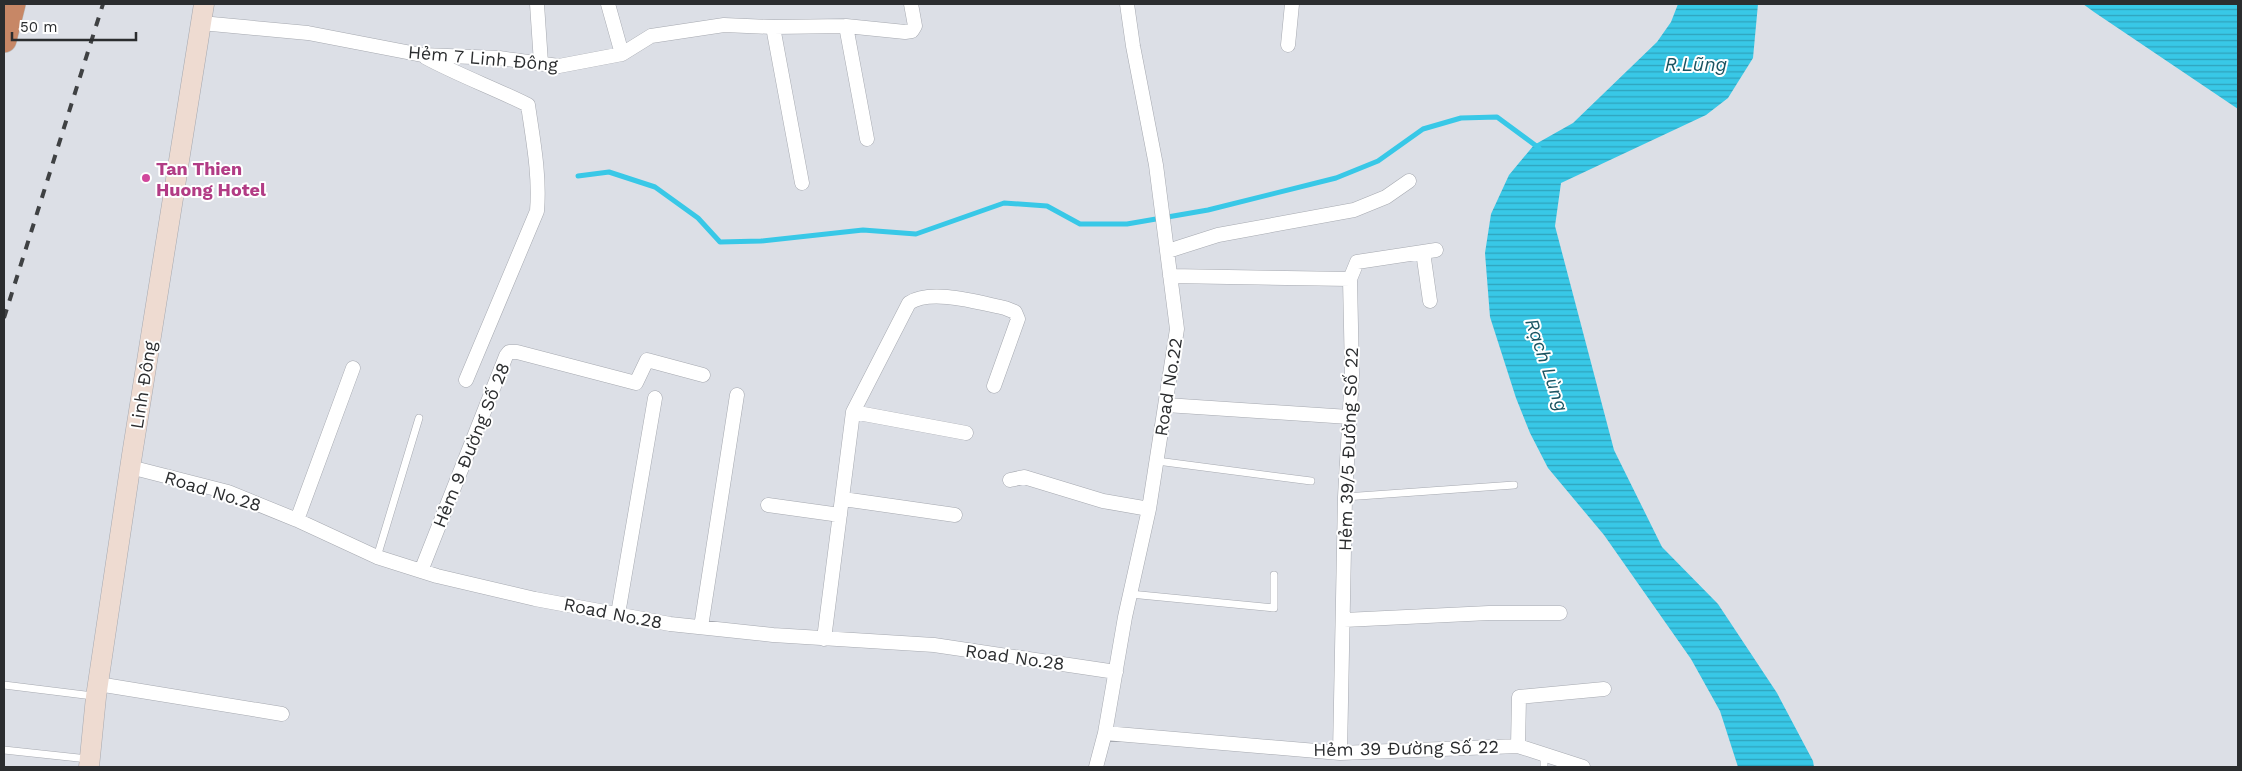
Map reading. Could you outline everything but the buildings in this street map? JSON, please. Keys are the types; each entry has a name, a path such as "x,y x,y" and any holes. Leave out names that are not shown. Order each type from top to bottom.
{"highway":[{"path":"4,40 13,4"}],"street":[{"path":"537,4 541,64"},
{"path":"608,4 622,54"},
{"name":"Hẻm 7 Linh Đông","path":"202,13 422,55 499,58 559,66 622,54 651,36 724,25 773,27 846,26 905,32 912,31 915,26 912,4"},
{"name":"Road No.22","path":"1096,767 1106,733 1130,594 1149,509 1177,329 1156,166 1132,46 1127,4"},
{"path":"1288,45 1292,4"},
{"name":"Linh Đông","path":"90,764 97,690 130,467 202,13"},
{"path":"846,26 867,139"},
{"path":"773,27 802,183"},
{"path":"422,55 451,71 528,105 535,151 539,190 537,211 466,380"},
{"path":"1167,244 1354,210 1386,197 1409,181"},
{"path":"1170,276 1350,279 1356,262 1430,251 1430,301"},
{"name":"Hẻm 39/5 Đường Số 22","path":"1340,753 1345,497 1352,374 1350,279"},
{"path":"824,639 853,412 909,303 915,299 932,296 1005,308 1015,312 1018,319 994,386"},
{"name":"Hẻm 9 Đường Số 28","path":"421,571 509,352 517,352 636,383 647,360 703,375"},
{"path":"297,520 353,368"},
{"path":"701,627 737,395"},
{"path":"618,614 655,398"},
{"path":"1166,405 1349,417"},
{"path":"853,412 966,434"},
{"name":"Road No.28","path":"130,467 228,492 297,520 376,557 421,571 535,599 670,624 824,639 934,646 1116,672"},
{"path":"1010,480 1024,477 1103,501 1149,509"},
{"path":"843,499 955,515"},
{"path":"768,505 840,515"},
{"path":"1344,620 1489,613 1560,613"},
{"path":"1518,746 1519,697 1604,689"},
{"path":"97,690 282,714"},
{"name":"Hẻm 39 Đường Số 22","path":"1106,733 1340,753 1518,746 1544,760 1583,767"}],"lane":[{"path":"376,557 419,418"},
{"path":"1157,461 1311,481"},
{"path":"1345,497 1514,485"},
{"path":"1130,594 1274,608 1274,576"},
{"path":"4,685 97,690"},
{"path":"4,750 90,764"}],"water":[{"name":"R.Lũng","path":"1678,4 1758,4 1753,58 1728,98 1706,115 1561,183 1555,226 1614,450 1662,547 1718,604 1777,693 1813,761 1814,767 1738,767 1720,711 1691,659 1604,535 1548,468 1530,433 1516,398 1490,317 1485,253 1491,214 1509,175 1534,145 1573,123 1657,42 1671,22"},
{"path":"2083,4 2238,4 2238,109 2094,12"}],"waterway":[{"path":"578,176 609,172 655,187 698,218 720,242 761,241 863,230 916,234 1004,203 1047,206 1080,224 1127,224 1208,210 1336,178 1378,161 1423,129 1461,118 1497,117 1539,148"}],"railway":[{"path":"4,318 103,4"}],"place":[{"name":"Tan Thien Huong Hotel","path":"146,178"}],"water label":[{"name":"Rạch Lùng","path":"1547,365"}]}
